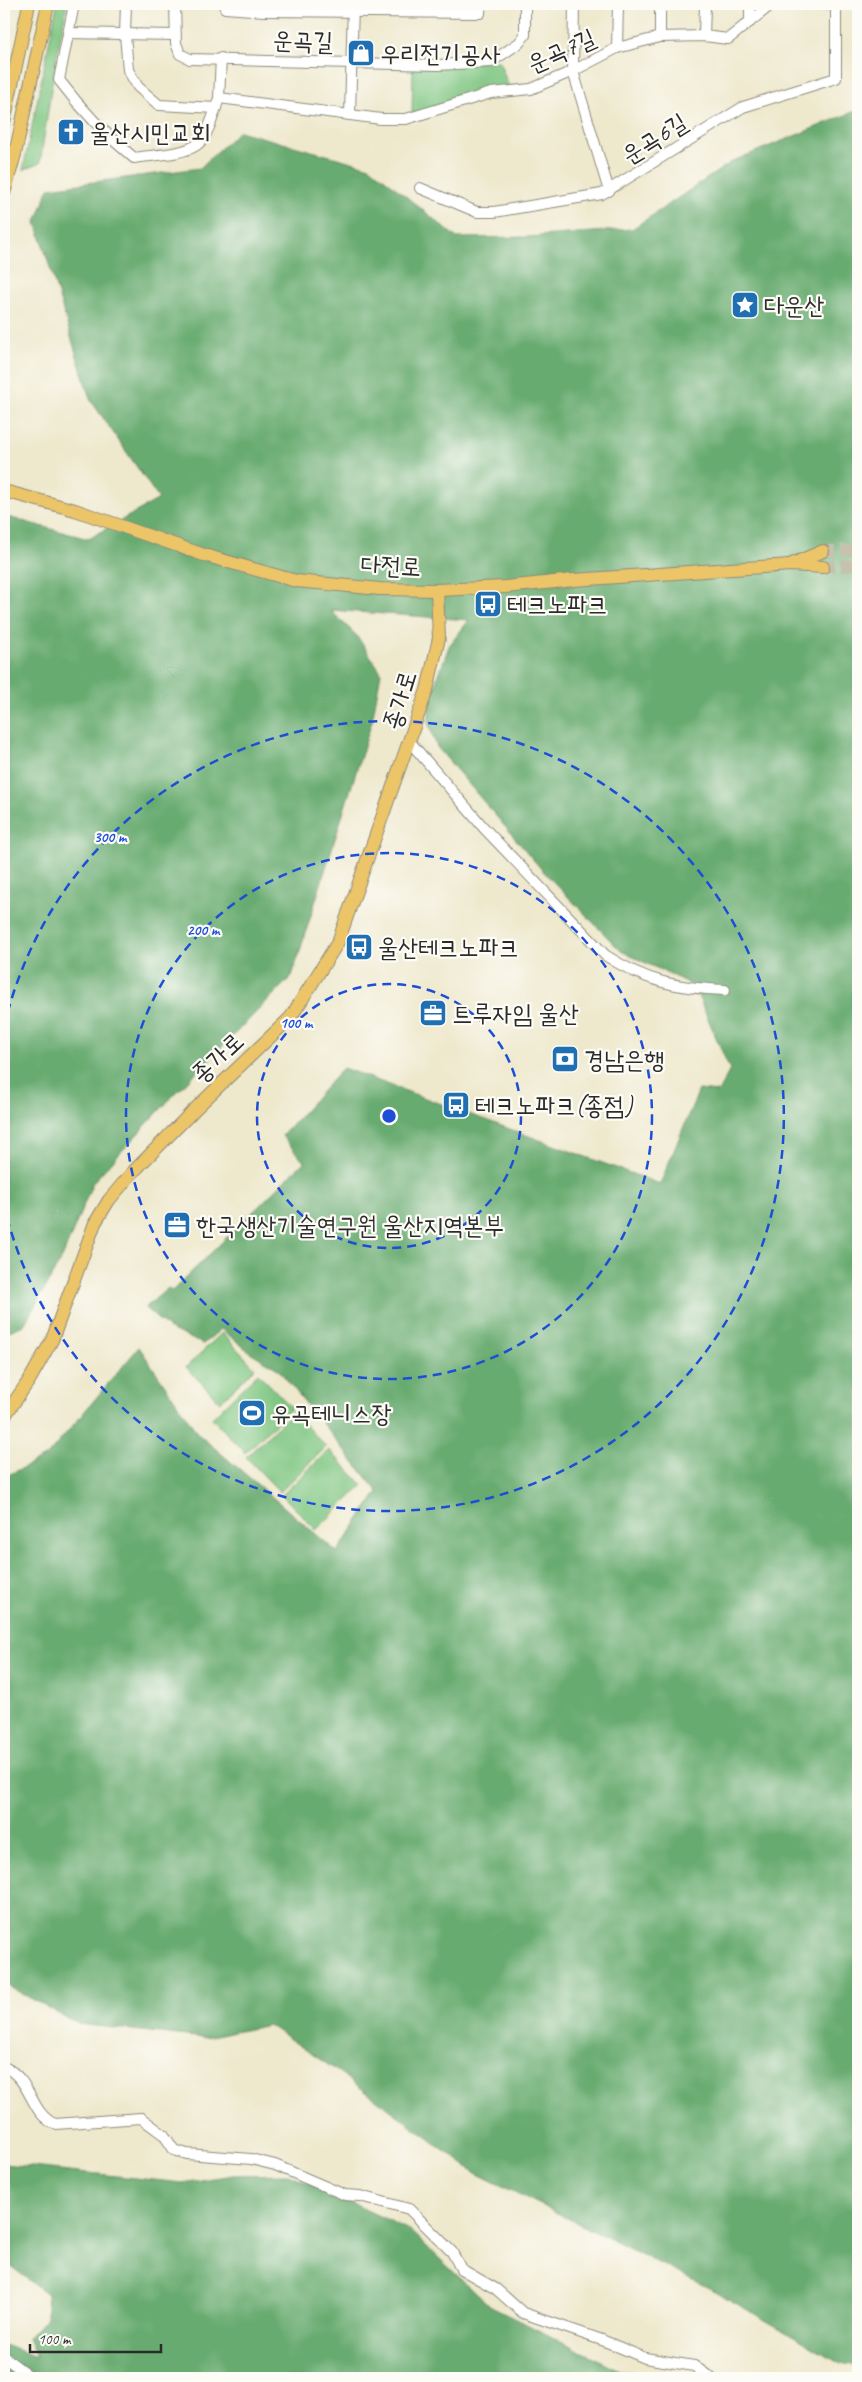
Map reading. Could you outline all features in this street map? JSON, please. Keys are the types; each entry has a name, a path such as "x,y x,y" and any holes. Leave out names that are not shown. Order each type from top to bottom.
{"main road":[{"path":"4,122 30,4"},
{"path":"4,193 15,154 48,4"},
{"name":"다전로","path":"4,490 76,510 204,555 296,581 380,589 437,590 505,587 574,580 790,565 823,567"},
{"name":"다전로","path":"790,565 823,551"},
{"name":"종가로","path":"4,1417 30,1379 52,1340 95,1223 109,1200 131,1174 194,1110 282,1027 324,967 338,942 427,690 439,638 437,590"}],"street":[{"path":"74,4 59,80 74,100 134,158 178,151 199,144 210,126 217,103 221,58"},
{"name":"운곡7길","path":"126,4 125,34 128,70 138,87 159,105 217,103 406,118 491,93 532,89 574,71 617,48 660,37 704,36 728,39 773,4 849,4"},
{"name":"운곡길","path":"175,4 176,43 180,54 190,59 221,58 438,65 491,62 519,43 525,35 525,4"},
{"path":"226,4 225,8 440,8 480,13 480,4"},
{"path":"574,4 574,71 608,191"},
{"path":"617,48 618,4"},
{"path":"660,4 660,37"},
{"path":"704,36 706,4"},
{"path":"750,4 750,22"},
{"name":"운곡6길","path":"420,188 477,212 510,209 602,194 743,107 836,78 836,4"},
{"path":"350,115 352,7"},
{"path":"68,33 176,35"},
{"path":"410,742 484,828 605,955 623,967 669,985 726,990"},
{"path":"4,2068 13,2071 22,2080 46,2120 55,2124 141,2118 164,2135 174,2150 187,2154 251,2160 275,2165 345,2195 360,2196 409,2208 452,2252 461,2269 496,2289 523,2313 602,2340 645,2358 694,2366 711,2378"},
{"path":"4,2357 32,2378"}],"green space":[{"path":"57,4 67,4 53,77 40,163 23,170"},
{"path":"499,61 510,90 412,114 413,66"},
{"path":"858,110 858,2366 840,2363 711,2289 474,2172 346,2077 269,2025 205,2038 78,2024 4,1984 4,1477 47,1456 139,1347 198,1434 337,1552 378,1492 278,1369 250,1352 221,1329 203,1344 168,1328 145,1308 168,1288 172,1291 304,1162 282,1136 343,1068 660,1184 699,1090 718,1092 730,1070 694,986 621,951 543,871 437,747 429,726 429,702 449,646 469,620 330,610 357,636 381,672 372,721 292,976 171,1098 93,1182 62,1258 24,1325 4,1333 4,516 88,539 159,499 90,399 36,222 49,188 200,168 239,131 370,167 457,238 528,237 632,229 733,161"},
{"name":"유곡테니스장","path":"222,1333 255,1368 220,1402 186,1367"},
{"name":"유곡테니스장","path":"258,1373 292,1408 245,1453 212,1418"},
{"name":"유곡테니스장","path":"293,1412 326,1447 280,1492 246,1457"},
{"name":"유곡테니스장","path":"329,1450 363,1485 316,1530 282,1495"},
{"path":"4,2164 182,2183 233,2175 289,2174 409,2230 491,2307 620,2370 652,2378 4,2378 4,2345 36,2357 28,2338 47,2317 47,2294 4,2261"}],"tunnel":[{"path":"823,551 858,550"},
{"path":"823,567 858,565"}],"place":[{"name":"우리전기공사","path":"361,53"},
{"name":"울산시민교회","path":"71,132"},
{"name":"다운산","path":"745,305"},
{"name":"테크노파크","path":"488,604"},
{"name":"울산테크노파크","path":"359,947"},
{"name":"트루자임 울산","path":"433,1013"},
{"name":"경남은행","path":"565,1059"},
{"name":"테크노파크(종점)","path":"456,1105"},
{"name":"한국생산기술연구원 울산지역본부","path":"177,1225"},
{"name":"유곡테니스장","path":"252,1413"}]}
